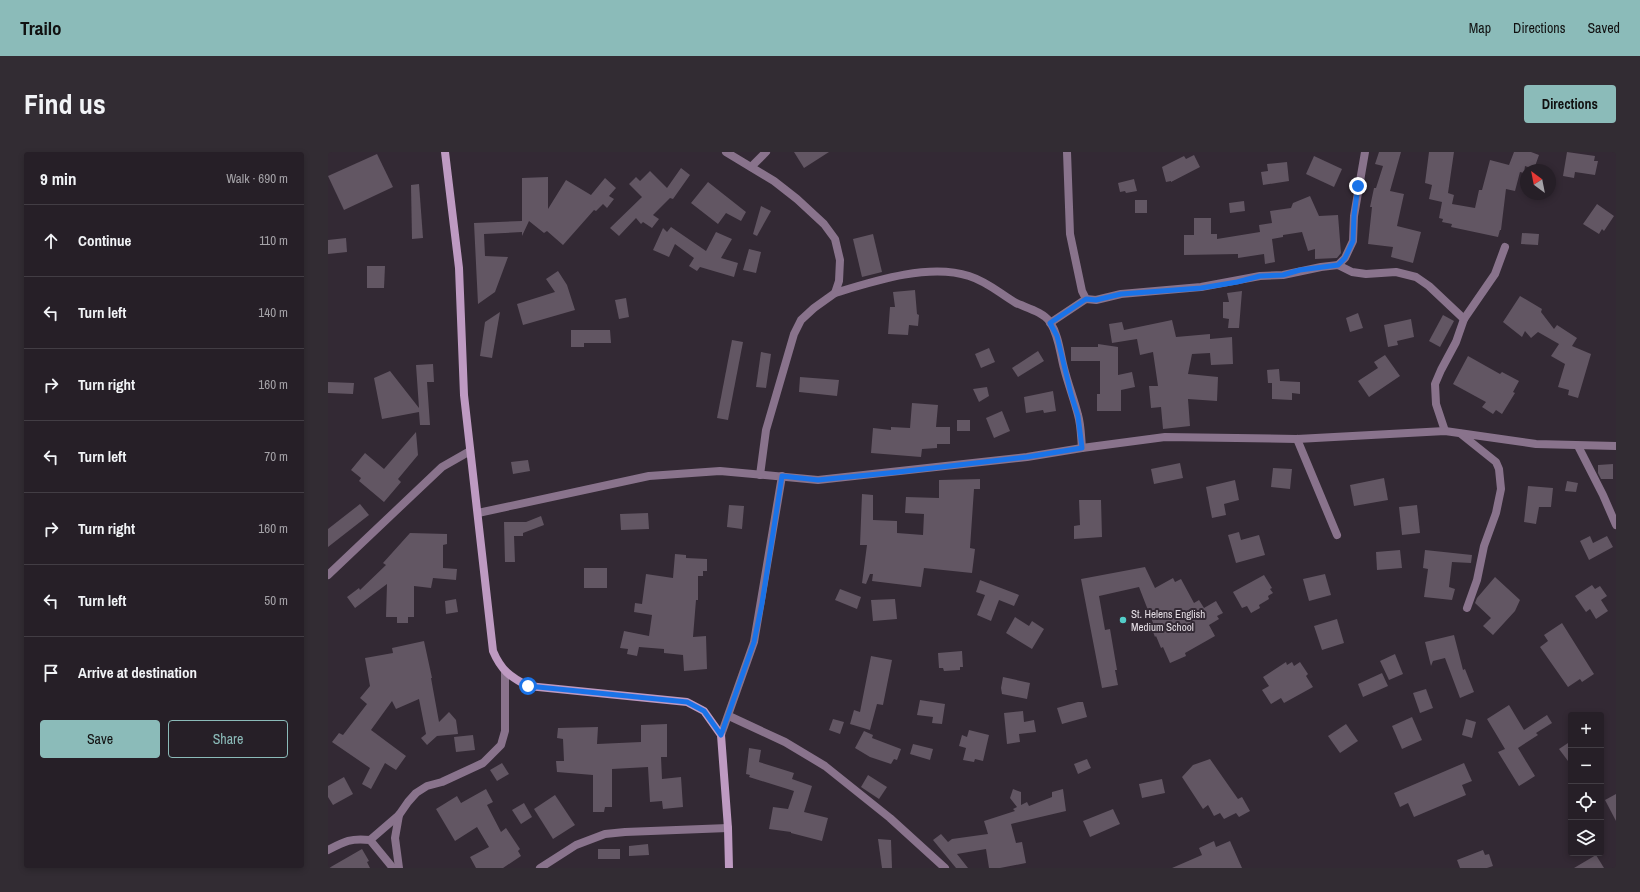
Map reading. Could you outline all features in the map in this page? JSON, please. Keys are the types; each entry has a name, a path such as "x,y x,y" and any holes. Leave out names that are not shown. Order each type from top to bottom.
{"main road":[{"path":"445,152 459,268 464,395 493,651 498,663 505,672 517,681 528,686 687,702 704,711 721,735 728,828 729,868"}],"street":[{"path":"726,152 774,181 797,199 824,224 835,239 840,260 839,281 835,293"},
{"path":"751,167 766,152"},
{"path":"1067,152 1070,234 1082,291 1086,299"},
{"path":"1338,265 1345,258 1353,241 1354,216 1365,152"},
{"path":"1445,431 1436,404 1435,384 1440,370 1456,342 1464,319 1494,274 1506,247"},
{"path":"1050,323 1086,299 1096,300 1121,294 1201,288 1237,282 1260,276 1283,275 1300,270 1338,265 1352,272 1366,274 1396,272 1416,277 1429,286 1464,319"},
{"path":"760,475 766,430 794,334 801,320 814,308 835,293 857,286 909,274 955,272 970,276 992,285 1015,302 1045,316 1057,336 1078,416 1082,448"},
{"path":"478,513 649,476 720,471 818,480 884,474 1027,457 1165,437 1297,439 1445,431 1536,444 1616,446"},
{"path":"1460,433 1496,462 1499,469 1501,489 1496,513 1484,546 1477,580 1467,608"},
{"path":"1297,439 1337,535"},
{"path":"1578,446 1603,494 1616,526"},
{"path":"328,575 442,467 470,451"},
{"path":"721,735 754,642 762,603 782,476"},
{"path":"328,850 342,842 356,839 370,840 400,815 416,793 427,786 442,782 482,763 501,746 505,731 505,672"},
{"path":"729,716 785,742 825,766 890,818 945,868"},
{"path":"399,868 395,838 400,815"},
{"path":"540,868 576,845 606,834 728,828"},
{"path":"370,840 393,868"}],"building":[{"path":"794,152 829,152 804,168"},
{"path":"1379,152 1401,152 1390,191 1404,194 1397,226 1421,232 1413,263 1391,257 1393,247 1368,244 1372,207 1370,207 1374,188 1376,188 1383,166 1375,164"},
{"path":"1429,152 1454,152 1448,193 1454,195 1452,204 1475,208 1479,190 1482,190 1490,160 1509,165 1514,152 1531,152 1539,155 1536,164 1520,164 1520,172 1515,191 1506,189 1501,230 1498,237 1451,227 1452,224 1442,222 1443,219 1439,218 1442,202 1429,199 1432,185 1425,183"},
{"path":"1567,152 1595,156 1594,161 1598,161 1595,175 1575,172 1574,178 1563,176"},
{"path":"377,154 393,187 344,210 328,176"},
{"path":"1194,155 1200,167 1171,182 1166,182 1162,167 1184,156 1186,159"},
{"path":"1314,156 1342,169 1334,187 1306,174"},
{"path":"1287,162 1289,181 1263,185 1261,172 1268,171 1267,164"},
{"path":"681,168 690,175 673,199 670,198 653,215 659,219 652,228 643,222 641,224 636,218 619,236 610,228 642,197 629,184 636,177 640,181 650,171 667,188"},
{"path":"548,177 548,209 566,180 591,195 605,178 616,188 609,196 614,199 607,208 603,204 596,211 594,210 563,245 547,231 544,233 529,221 522,236 522,232 484,234 485,256 508,257 495,292 478,304 474,223 522,221 522,178"},
{"path":"1134,179 1137,191 1126,193 1125,191 1120,192 1118,183"},
{"path":"708,182 746,212 741,221 726,213 718,224 691,203"},
{"path":"419,184 423,238 412,239 411,185"},
{"path":"1310,196 1319,216 1338,215 1341,253 1337,258 1315,259 1315,249 1308,251 1302,232 1283,235 1283,237 1272,239 1275,262 1265,264 1264,254 1238,258 1238,254 1184,255 1184,235 1194,235 1194,218 1211,218 1211,234 1217,234 1217,239 1260,232 1259,225 1272,223 1270,211 1291,208 1293,203"},
{"path":"1135,200 1147,200 1147,213 1135,213"},
{"path":"1244,201 1245,211 1230,213 1229,203"},
{"path":"1597,204 1614,216 1604,231 1602,229 1599,234 1583,224"},
{"path":"761,206 771,211 757,236 753,234"},
{"path":"671,227 706,251 716,232 732,239 721,258 738,263 734,277 700,267 697,271 689,266 694,258 675,244 669,257 653,250 663,228 667,232"},
{"path":"1522,233 1539,234 1538,245 1521,244"},
{"path":"873,234 882,272 862,277 853,239"},
{"path":"346,238 347,252 328,254 328,240"},
{"path":"749,249 761,252 756,273 743,270"},
{"path":"367,266 385,266 384,288 367,288"},
{"path":"558,271 567,285 575,310 523,325 517,304 555,292 546,279"},
{"path":"915,290 917,314 919,315 918,326 909,325 908,335 888,334 890,307 895,307 893,292"},
{"path":"1242,291 1239,328 1228,328 1229,319 1223,318 1223,302 1229,302 1227,293"},
{"path":"1520,296 1542,309 1541,312 1554,329 1557,325 1577,338 1572,346 1591,354 1578,398 1568,395 1569,390 1558,387 1565,364 1551,356 1559,344 1538,332 1531,338 1525,331 1522,337 1503,322"},
{"path":"626,298 629,317 619,319 615,300"},
{"path":"500,312 492,358 480,356 485,322"},
{"path":"1358,313 1363,328 1350,332 1346,318"},
{"path":"1443,315 1454,321 1440,347 1429,341"},
{"path":"1411,319 1414,337 1397,341 1398,345 1388,347 1384,325"},
{"path":"1172,320 1176,337 1210,334 1210,339 1232,337 1233,364 1211,365 1210,353 1192,354 1188,374 1218,377 1217,401 1188,399 1190,426 1163,429 1161,407 1151,408 1149,386 1158,386 1153,352 1140,355 1137,339 1112,343 1109,324 1122,322 1124,330"},
{"path":"571,330 610,330 611,343 584,343 584,347 571,347"},
{"path":"732,340 743,342 728,420 717,418"},
{"path":"1098,344 1118,347 1118,375 1132,372 1135,387 1121,390 1121,411 1097,411 1097,394 1100,394 1100,361 1071,361 1071,347 1098,347"},
{"path":"989,348 995,362 981,368 975,354"},
{"path":"1038,351 1044,361 1018,377 1012,368"},
{"path":"761,352 771,354 766,388 756,387"},
{"path":"1385,355 1400,376 1369,397 1358,381 1378,368 1374,362"},
{"path":"1468,356 1500,374 1502,372 1519,381 1513,392 1515,393 1502,414 1496,410 1493,414 1482,407 1486,402 1453,384"},
{"path":"433,364 434,382 427,382 430,425 420,425 419,412 382,419 374,378 390,371 419,408 416,365"},
{"path":"1279,369 1280,381 1300,382 1300,394 1292,393 1292,400 1272,399 1272,383 1268,383 1267,370"},
{"path":"800,377 839,380 837,396 799,392"},
{"path":"328,382 354,383 353,394 328,393"},
{"path":"987,387 989,396 979,402 973,389"},
{"path":"1053,391 1056,411 1044,413 1043,410 1026,413 1024,397"},
{"path":"912,403 938,405 936,427 950,427 950,444 937,444 937,448 922,449 921,457 871,453 873,428 891,430 891,427 910,428"},
{"path":"1002,411 1010,431 994,438 986,418"},
{"path":"957,420 970,420 970,431 957,431"},
{"path":"416,432 418,455 398,479 401,482 384,502 359,481 361,478 351,470 365,453 384,469"},
{"path":"528,460 530,471 513,474 511,462"},
{"path":"1180,463 1183,478 1154,484 1151,469"},
{"path":"1613,464 1613,479 1601,479 1598,473 1598,465"},
{"path":"1273,468 1292,469 1290,489 1271,487"},
{"path":"1384,478 1388,500 1354,506 1350,485"},
{"path":"980,479 980,489 974,489 970,548 975,549 972,573 924,568 921,587 872,581 873,574 870,574 866,584 862,583 867,545 860,545 862,494 873,495 873,520 897,521 897,533 923,535 924,514 905,513 906,497 939,498 939,480"},
{"path":"1235,480 1239,500 1224,504 1226,515 1212,518 1206,487"},
{"path":"1567,481 1578,483 1576,492 1565,491"},
{"path":"1528,486 1553,488 1551,507 1539,507 1536,524 1524,522"},
{"path":"1079,500 1101,500 1102,537 1074,539 1074,526 1080,525"},
{"path":"360,504 369,515 328,547 328,529"},
{"path":"729,505 744,506 742,529 727,527"},
{"path":"1417,505 1420,533 1402,535 1399,507"},
{"path":"648,513 649,529 621,530 620,514"},
{"path":"541,516 544,525 523,533 523,536 514,536 515,562 505,562 504,522 526,522"},
{"path":"1239,532 1241,540 1259,535 1265,555 1236,563 1228,535"},
{"path":"410,533 447,534 447,544 443,545 443,568 457,569 456,580 433,578 431,588 414,586 414,617 408,617 408,623 397,623 397,617 386,617 387,584 355,608 347,597 359,588 360,590 386,565 383,563"},
{"path":"1590,536 1593,543 1607,536 1613,547 1589,560 1580,541"},
{"path":"1400,550 1402,568 1377,570 1376,552"},
{"path":"1425,550 1472,555 1471,563 1452,562 1449,587 1455,589 1452,600 1424,597 1428,569 1423,568"},
{"path":"675,554 686,555 686,558 707,559 707,571 703,571 703,576 698,576 698,600 696,600 693,637 706,636 707,669 684,671 683,655 664,653 664,649 639,647 637,656 627,654 628,649 620,648 624,631 649,636 652,615 634,612 635,603 642,604 646,574 673,578"},
{"path":"1145,567 1155,588 1173,578 1175,582 1181,579 1194,603 1199,600 1204,608 1216,601 1223,613 1217,616 1219,619 1209,625 1215,636 1185,653 1186,656 1170,663 1163,647 1161,648 1156,636 1155,637 1150,624 1153,623 1139,587 1099,596 1105,630 1110,629 1118,685 1102,688 1081,579"},
{"path":"584,568 607,568 607,588 584,588"},
{"path":"1325,574 1331,595 1309,601 1303,579"},
{"path":"1264,575 1272,588 1270,589 1273,593 1268,596 1269,599 1259,605 1260,608 1251,613 1247,606 1242,608 1233,592"},
{"path":"1495,577 1520,600 1515,611 1493,635 1483,626 1491,618 1475,603 1477,598"},
{"path":"980,580 1019,595 1014,606 999,600 991,621 977,615 985,595 976,592"},
{"path":"1592,585 1595,589 1600,586 1607,596 1601,600 1608,611 1596,619 1590,609 1586,612 1575,596"},
{"path":"840,589 861,597 857,609 835,600"},
{"path":"456,599 458,612 446,614 445,601"},
{"path":"895,599 897,619 873,621 871,600"},
{"path":"1015,617 1029,626 1032,621 1044,629 1032,649 1006,633"},
{"path":"1337,619 1344,643 1322,650 1314,626"},
{"path":"1562,623 1594,674 1582,682 1580,679 1568,687 1540,647 1548,641 1544,635"},
{"path":"1454,635 1463,670 1465,669 1474,692 1460,698 1445,658 1433,661 1431,666 1425,642"},
{"path":"424,641 439,722 449,712 456,720 458,734 437,736 427,745 421,738 426,734 419,699 396,709 392,701 371,730 406,756 396,770 385,763 371,789 362,784 370,768 332,742 339,733 343,735 367,704 360,698 370,686 365,658 393,653 392,648"},
{"path":"962,651 963,667 960,667 960,670 944,671 943,668 939,668 938,653"},
{"path":"1395,654 1403,674 1389,680 1380,661"},
{"path":"871,656 892,660 883,705 877,704 870,730 850,724 854,710 860,712"},
{"path":"1286,662 1287,665 1292,662 1294,666 1300,662 1308,674 1306,676 1313,687 1284,703 1281,698 1271,704 1262,690 1269,686 1263,677"},
{"path":"1382,673 1388,686 1363,697 1358,684"},
{"path":"1003,677 1030,683 1027,699 1002,694 1001,688"},
{"path":"1426,689 1433,708 1420,713 1413,693"},
{"path":"920,700 945,704 942,724 932,723 933,717 917,715"},
{"path":"1083,702 1087,717 1062,724 1057,708"},
{"path":"1509,705 1524,730 1547,715 1552,723 1536,733 1538,735 1518,748 1535,776 1519,786 1498,752 1505,749 1487,719"},
{"path":"1023,711 1024,722 1034,720 1036,732 1019,734 1020,742 1007,744 1004,713"},
{"path":"1412,717 1422,740 1402,749 1392,726"},
{"path":"833,719 844,722 840,734 829,730"},
{"path":"1466,719 1476,722 1472,738 1462,735"},
{"path":"667,724 667,757 661,757 662,779 681,777 683,807 663,809 662,801 650,802 648,767 612,769 612,807 605,807 604,812 593,812 593,775 557,772 556,761 564,761 563,739 557,738 558,728 598,727 597,744 641,742 641,725"},
{"path":"1346,724 1358,741 1340,753 1328,736"},
{"path":"969,730 989,735 983,761 975,759 974,762 963,760 966,748 959,746 962,735 967,737"},
{"path":"864,731 873,735 872,738 901,749 897,760 894,759 891,764 870,757 855,748"},
{"path":"473,735 475,750 456,752 454,737"},
{"path":"1568,743 1568,761 1559,749"},
{"path":"913,744 933,749 930,760 910,754"},
{"path":"749,748 761,750 759,762 794,773 792,779 812,786 804,812 828,818 822,841 791,832 769,829 773,807 788,809 794,791 749,777 750,775 746,774"},
{"path":"1087,759 1091,768 1078,774 1074,764"},
{"path":"1210,759 1238,799 1242,797 1250,811 1239,817 1236,813 1224,819 1220,813 1214,816 1208,805 1203,809 1182,777 1193,765"},
{"path":"502,763 509,774 497,781 490,770"},
{"path":"1464,763 1472,781 1462,785 1466,795 1414,817 1408,803 1400,807 1394,793"},
{"path":"868,775 887,787 879,799 861,787"},
{"path":"344,777 353,794 333,805 328,797 328,786"},
{"path":"1162,779 1165,793 1142,798 1139,784"},
{"path":"486,789 493,802 487,805 501,832 506,828 520,849 518,851 521,856 503,868 476,868 470,857 489,847 477,827 455,841 436,809 457,796 461,803"},
{"path":"1013,789 1021,792 1021,805 1027,802 1029,806 1052,797 1052,792 1063,789 1066,811 1011,824 1016,843 1022,842 1026,863 1000,868 989,868 986,849 957,854 968,868 956,868 933,840 941,834 948,842 952,839 988,834 984,821 1015,811 1013,809 1017,807 1010,798"},
{"path":"1616,794 1616,821 1605,800"},
{"path":"555,795 575,825 553,839 534,809"},
{"path":"524,803 532,817 521,824 512,810"},
{"path":"1113,809 1120,824 1090,837 1083,821"},
{"path":"878,839 891,840 892,868 882,868"},
{"path":"1214,841 1216,847 1230,841 1242,868 1172,868 1202,855 1199,848"},
{"path":"648,844 649,855 629,856 629,846"},
{"path":"362,849 369,861 367,862 370,868 329,868"},
{"path":"598,849 620,849 620,859 598,859"},
{"path":"1483,850 1485,855 1489,854 1493,866 1487,868 1460,868 1457,860"},
{"path":"1597,856 1604,868 1574,868"}],"place":[{"name":"St. Helens English Medium School","path":"1123,620"}],"route":[{"path":"528,686 687,702 704,711 714,723 721,735 754,642 762,603 782,476 818,480 1027,457 1082,448 1078,416 1057,336 1050,323 1086,299 1096,300 1121,294 1156,290 1201,288 1237,282 1260,276 1283,275 1300,270 1338,265 1345,258 1353,241 1354,216 1358,186"}]}
